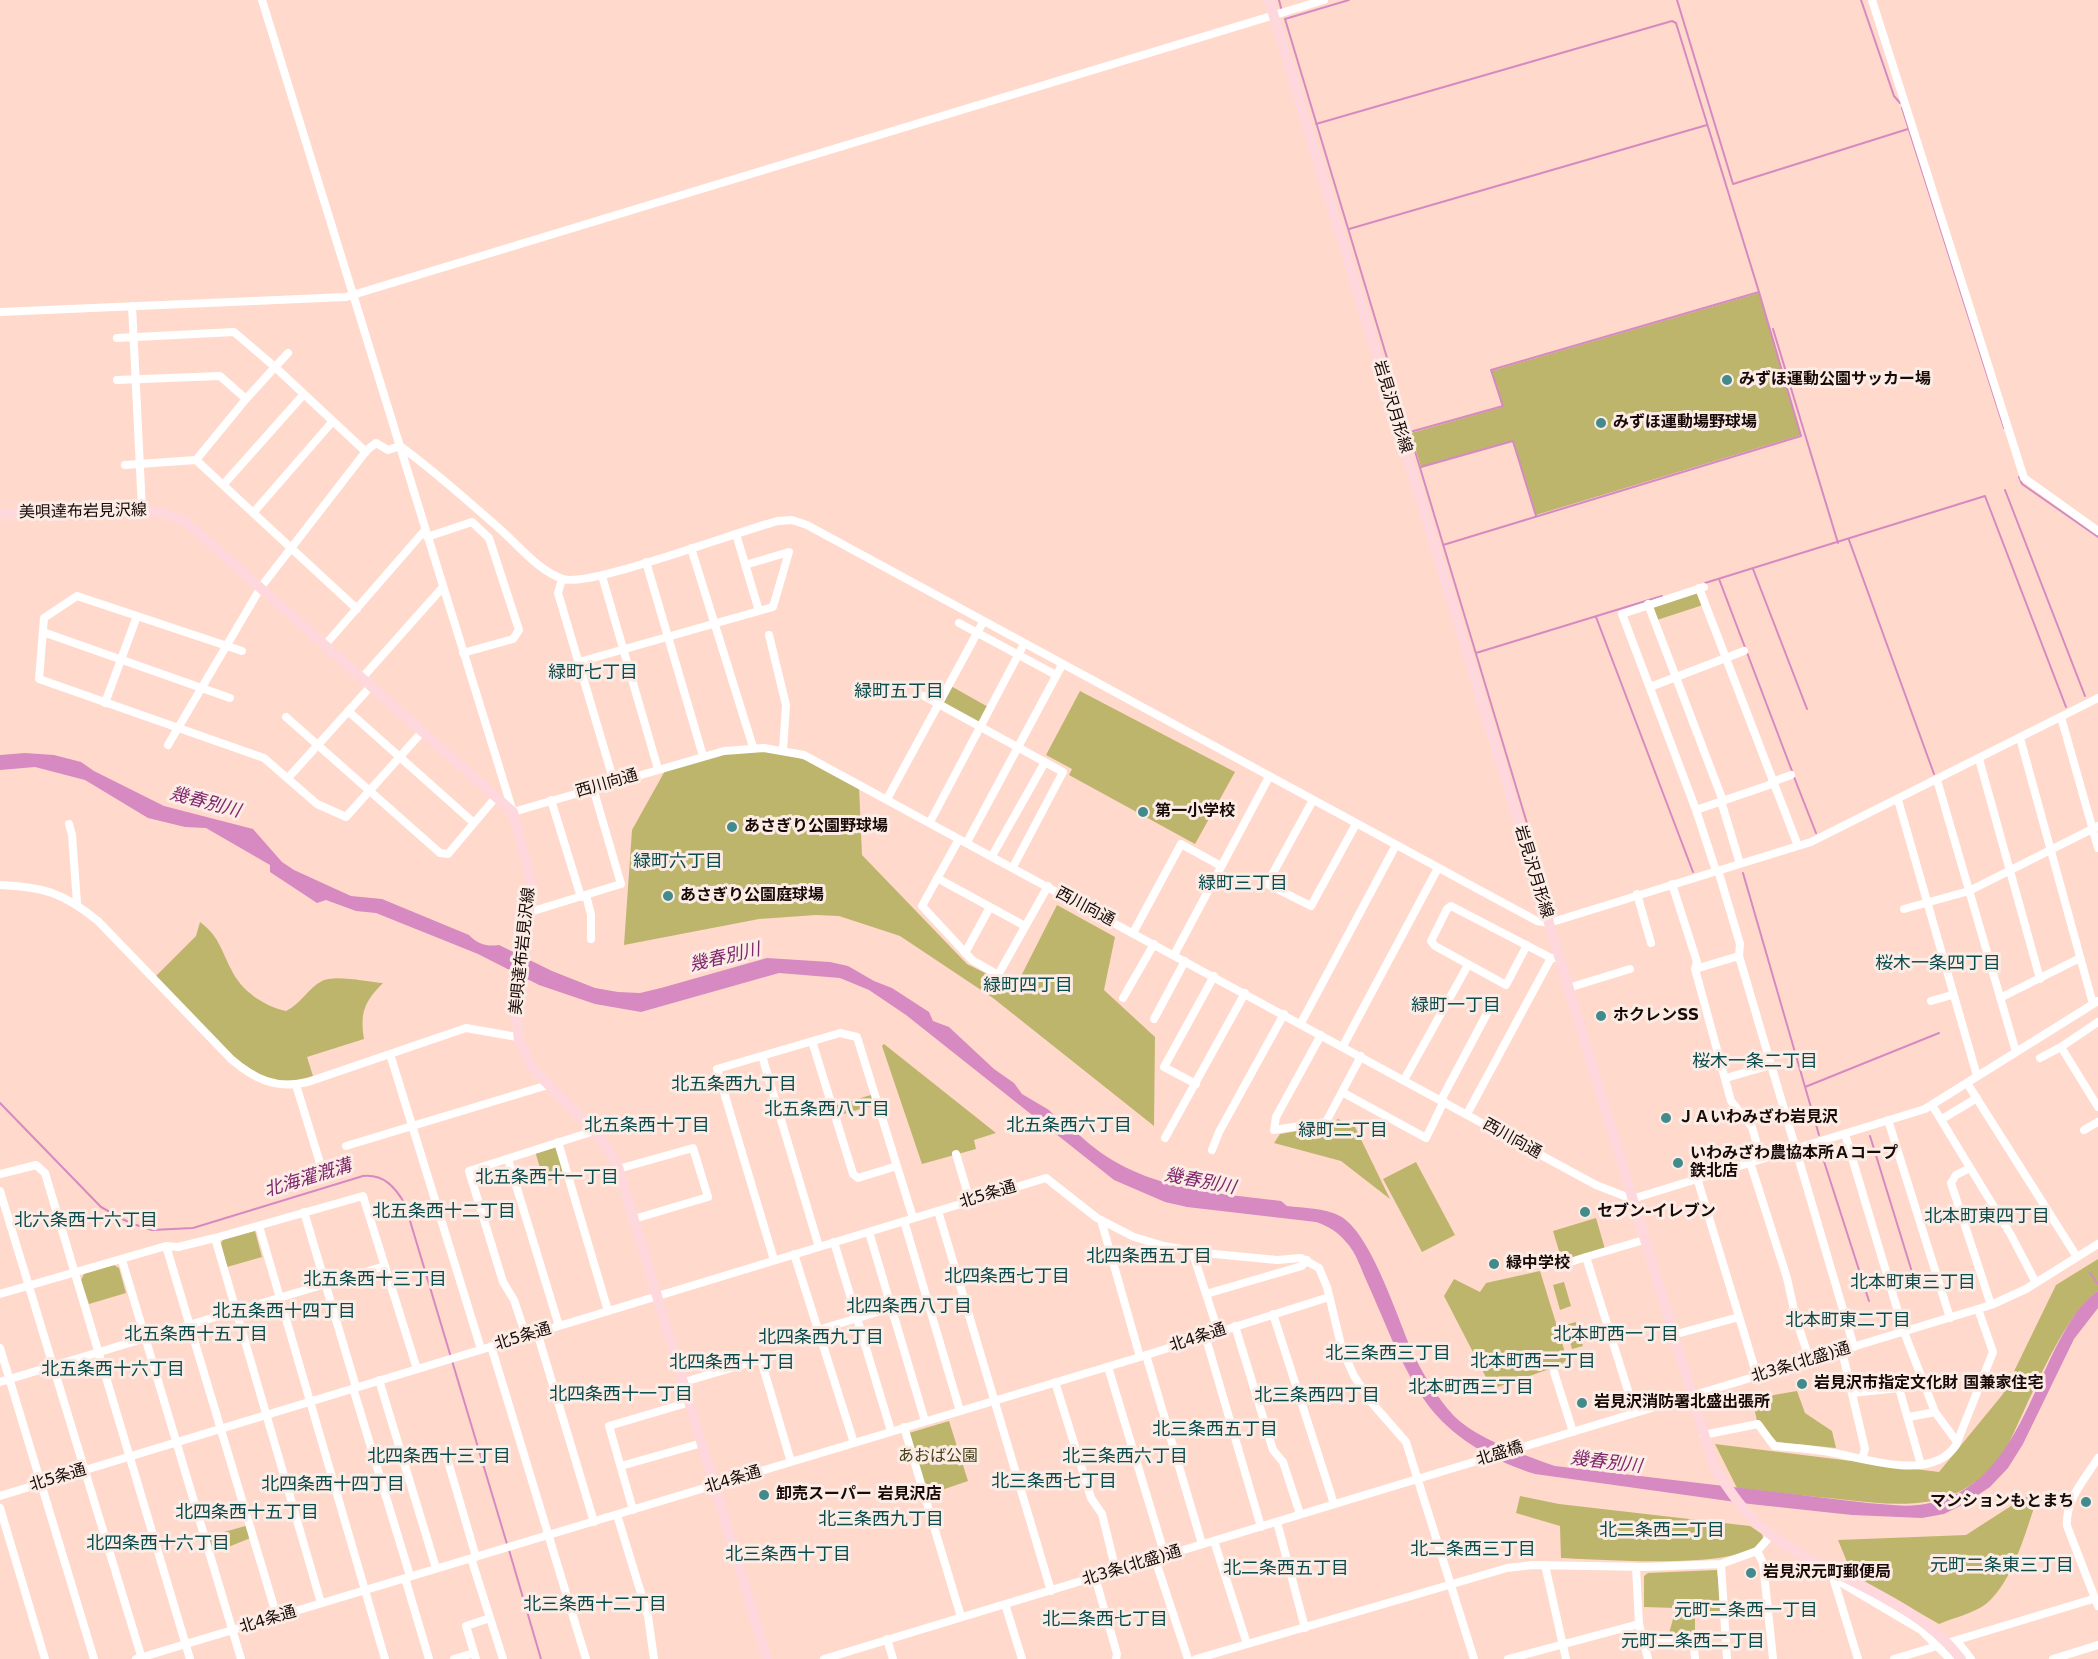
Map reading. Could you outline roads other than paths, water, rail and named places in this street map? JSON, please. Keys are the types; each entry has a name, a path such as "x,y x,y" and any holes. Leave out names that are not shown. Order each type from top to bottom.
{"main road":[{"name":"岩見沢月形線","path":"1269,0 1549,923 1555,958 1568,988 1714,1467 1733,1495 1769,1532 1836,1576 1919,1618 1939,1642 1961,1659"},
{"name":"美唄達布岩見沢線","path":"0,514 142,508 171,515 193,526 513,812 529,872 530,912 518,998 517,1037 528,1062 594,1131 608,1149 618,1169 766,1659"}],"street":[{"path":"262,0 513,812"},
{"path":"0,312 352,296 1324,0"},
{"path":"1872,0 2024,478 2098,531"},
{"path":"132,306 142,508"},
{"path":"117,338 234,332 366,452"},
{"path":"125,465 196,460 246,399 288,353"},
{"path":"117,380 220,376 246,399"},
{"path":"223,485 304,394"},
{"path":"253,513 333,421"},
{"path":"168,745 261,587 291,548 366,452 376,443 388,450 400,446"},
{"path":"400,446 444,479 535,561 562,579 581,581 602,576 778,521 792,520 807,525 1438,868 1537,921 1549,923 1798,846 1898,800 2098,698"},
{"path":"196,460 357,609"},
{"path":"325,645 426,533 472,522 489,538 519,630 513,639 463,653"},
{"path":"736,534 759,611"},
{"path":"692,548 753,747"},
{"path":"579,662 773,607 789,552 745,565"},
{"path":"645,562 703,756"},
{"path":"602,576 658,769"},
{"path":"562,579 558,593 614,782"},
{"path":"288,778 348,711 367,682 443,587"},
{"path":"1798,846 1772,783 1702,587 1622,614 1717,871 1740,944 1739,956 1854,1347"},
{"path":"242,651 77,596 44,618 39,679 264,758 317,804 346,817 422,732"},
{"path":"1648,604 1722,801 1740,864"},
{"path":"105,703 137,616"},
{"path":"887,799 983,622"},
{"path":"959,623 1056,675"},
{"path":"43,632 230,698"},
{"path":"769,635 786,705 783,750"},
{"path":"930,822 1024,644"},
{"path":"1650,687 1744,651"},
{"path":"1048,886 998,975 972,960 922,906 1018,747 1062,664"},
{"path":"924,696 1063,772 1013,867"},
{"path":"348,711 474,823"},
{"path":"286,717 440,853 448,854 496,797"},
{"path":"2061,717 2095,827 2098,848"},
{"path":"1632,1198 1845,1134 1932,1105 2096,1002 2080,958 2020,738"},
{"name":"西川向通","path":"513,812 703,756 753,747 783,750 814,759 1608,1191 1632,1198"},
{"path":"1979,759 2040,979"},
{"path":"992,856 1045,762"},
{"path":"1696,810 1791,775"},
{"path":"1174,955 1269,777"},
{"path":"1937,780 2016,1052"},
{"path":"530,912 621,885 593,788"},
{"path":"551,800 591,915 591,939"},
{"path":"1313,800 1267,884 1311,906 1356,824"},
{"path":"1898,800 1977,1076"},
{"path":"69,824 72,835 77,903"},
{"path":"1904,909 1969,891 2095,827"},
{"path":"1133,933 1181,844 1221,866"},
{"path":"1301,1023 1396,845"},
{"path":"1343,1046 1438,868"},
{"path":"937,878 1025,926"},
{"path":"1672,884 1697,962 1695,969 1731,1101 1752,1127 1761,1159"},
{"path":"0,885 34,887 51,891 77,903 98,921 241,1068 266,1083 296,1085 466,1028 517,1037"},
{"path":"1637,894 1651,943"},
{"path":"1467,1114 1555,958 1451,906 1447,909 1431,941 1435,946 1506,986 1527,945"},
{"path":"965,953 990,907"},
{"path":"1123,998 1154,944"},
{"path":"1695,969 1739,956"},
{"path":"2000,999 2080,958"},
{"path":"1154,1019 1185,961"},
{"path":"1404,1080 1468,964"},
{"path":"1568,988 1630,969"},
{"path":"1196,1084 1164,1067 1214,976"},
{"path":"1166,1138 1245,993"},
{"path":"1930,1001 1952,995"},
{"path":"1342,1092 1426,1138 1491,1006"},
{"path":"1212,1150 1219,1132 1284,1014"},
{"path":"2040,1058 2098,1023"},
{"path":"774,1260 717,1069 846,1032 860,1042 913,1218"},
{"path":"1321,1035 1276,1117 1274,1130 1326,1122 1361,1056"},
{"path":"812,1041 853,1174 858,1178 897,1166"},
{"path":"2061,1047 2098,1107"},
{"path":"390,1054 481,1349"},
{"path":"762,1056 819,1247"},
{"path":"1726,1078 1771,1065"},
{"path":"1967,1083 2078,1257"},
{"path":"345,1146 548,1084"},
{"path":"296,1085 320,1163"},
{"path":"1942,1119 1977,1098"},
{"path":"1932,1105 2011,1235 2036,1283"},
{"path":"1888,1120 1950,1318"},
{"path":"2084,1130 2098,1122"},
{"path":"525,1336 514,1300 503,1282 469,1171 594,1131"},
{"path":"1845,1134 1904,1332 1935,1412 1957,1442"},
{"path":"558,1142 608,1311"},
{"path":"618,1169 693,1148 708,1197 634,1219"},
{"path":"956,1154 970,1201"},
{"path":"508,1159 559,1326"},
{"path":"1750,1162 1810,1360"},
{"path":"0,1174 36,1165 45,1173 190,1659"},
{"path":"1970,1168 1956,1174 1951,1183 1991,1305"},
{"name":"北5条通","path":"0,1496 1046,1178 1101,1220"},
{"path":"1697,1179 1757,1376"},
{"path":"0,1191 86,1470 140,1658"},
{"path":"0,1294 166,1246 178,1247 215,1238 363,1196 417,1369"},
{"path":"938,1210 1051,1591"},
{"path":"304,1212 408,1577 429,1659"},
{"path":"1101,1220 1134,1238 1192,1251 1307,1260 1319,1268 1342,1349 1354,1376 1372,1404 1403,1435 1419,1478 1474,1659"},
{"path":"1101,1220 1202,1544"},
{"path":"904,1221 960,1411"},
{"path":"259,1226 385,1659"},
{"path":"869,1232 924,1421"},
{"path":"215,1238 321,1604"},
{"path":"1561,1265 1644,1240"},
{"path":"834,1242 891,1431"},
{"name":"北3条(北盛)通","path":"1561,1436 1991,1305 2036,1283 2098,1244"},
{"path":"166,1246 277,1617"},
{"path":"1192,1251 1218,1331"},
{"path":"794,1254 854,1443"},
{"path":"1586,1257 1635,1413"},
{"path":"122,1260 241,1659"},
{"path":"1206,1294 1302,1266 1307,1260"},
{"path":"0,1382 385,1266"},
{"name":"北4条通","path":"140,1658 1143,1356 1329,1297"},
{"path":"818,1330 891,1308"},
{"path":"1703,1436 1758,1424 1774,1446 1820,1450 1872,1463 1898,1466 1921,1465 1952,1452 1993,1352 1978,1309"},
{"path":"1273,1314 1334,1504"},
{"path":"1673,1335 1739,1317"},
{"path":"1235,1326 1273,1450 1283,1462 1300,1514"},
{"path":"537,1332 594,1522"},
{"path":"1205,1335 1261,1527"},
{"path":"491,1346 586,1659"},
{"path":"0,1348 94,1659"},
{"path":"1842,1351 1865,1449 1863,1459"},
{"path":"684,1382 779,1354"},
{"path":"760,1360 790,1462"},
{"path":"1108,1366 1165,1556"},
{"path":"1554,1372 1573,1432"},
{"path":"379,1380 436,1569"},
{"path":"1055,1382 1091,1498 1102,1514 1116,1571"},
{"path":"1852,1393 1899,1388 1921,1465"},
{"path":"633,1510 609,1426 690,1402"},
{"path":"1909,1417 1935,1412"},
{"path":"904,1427 961,1617"},
{"name":"北盛橋","path":"1439,1472 1561,1436"},
{"path":"621,1466 702,1443"},
{"path":"447,1458 503,1659"},
{"path":"1894,1659 1918,1656 1939,1642 1957,1641 2096,1602 2066,1518 2072,1499 2098,1458"},
{"name":"北3条(北盛)通","path":"824,1659 1439,1472"},
{"path":"0,1508 45,1659"},
{"path":"616,1515 648,1616 654,1659"},
{"path":"1277,1522 1305,1628"},
{"path":"1196,1659 1507,1568 1545,1565 1636,1567 1721,1564 1757,1551 1769,1532"},
{"path":"1214,1541 1247,1644"},
{"path":"1757,1551 1764,1563 1773,1659"},
{"path":"1155,1559 1188,1659"},
{"path":"1721,1564 1727,1659"},
{"path":"1545,1565 1566,1659"},
{"path":"1636,1567 1638,1624 1648,1659"},
{"path":"1836,1576 1858,1659"},
{"path":"1095,1577 1117,1654 1116,1659"},
{"path":"1005,1604 1022,1659"},
{"path":"454,1659 475,1656 466,1626 490,1618"},
{"path":"1508,1659 1638,1624"},
{"path":"887,1640 893,1659"},
{"path":"1643,1640 1693,1640 1695,1659"},
{"path":"1957,1641 1971,1659"},
{"path":"1939,1642 1950,1659"},
{"path":"2053,1659 2098,1645"}],"waterway":[{"path":"1279,0 1281,8"},
{"path":"1349,0 1285,19 1554,913"},
{"path":"1677,0 1733,184 1908,129"},
{"path":"1861,0 1894,96 1900,103"},
{"path":"1316,124 1672,21 1676,23 1759,292"},
{"path":"1902,108 2004,428"},
{"path":"1349,229 1707,125"},
{"path":"1410,432 1503,406 1491,370 1759,292 1801,436 1443,545"},
{"path":"1773,329 1838,543"},
{"path":"1421,467 1513,441 1536,516"},
{"path":"2019,477 2022,484 2098,537"},
{"path":"2005,490 2085,696"},
{"path":"1705,583 1985,496 2066,707"},
{"path":"1849,540 1934,774"},
{"path":"1753,569 1807,709"},
{"path":"1719,579 1792,771"},
{"path":"1476,653 1662,596"},
{"path":"1596,617 1693,872"},
{"path":"1794,777 1816,833"},
{"path":"1743,873 1819,1135"},
{"path":"1805,1087 1939,1033"},
{"name":"北海灌漑溝","path":"0,1103 101,1207 130,1223 152,1230 193,1228 363,1176 377,1177 388,1183 405,1204 507,1544"},
{"path":"1870,1136 1912,1272"},
{"path":"1821,1152 1869,1301"},
{"path":"2090,1273 2098,1284"},
{"name":"北海灌漑溝","path":"509,1550 541,1659"}],"place":[{"name":"みずほ運動公園サッカー場","path":"1727,380"},
{"name":"みずほ運動場野球場","path":"1601,423"},
{"name":"第一小学校","path":"1143,812"},
{"name":"あさぎり公園野球場","path":"732,827"},
{"name":"あさぎり公園庭球場","path":"668,896"},
{"name":"ホクレンSS","path":"1601,1016"},
{"name":"ＪＡいわみざわ岩見沢","path":"1666,1118"},
{"name":"いわみざわ農協本所Ａコープ 鉄北店","path":"1678,1163"},
{"name":"セブン-イレブン","path":"1585,1212"},
{"name":"緑中学校","path":"1494,1264"},
{"name":"岩見沢市指定文化財 国兼家住宅","path":"1802,1384"},
{"name":"岩見沢消防署北盛出張所","path":"1582,1403"},
{"name":"卸売スーパー 岩見沢店","path":"764,1495"},
{"name":"マンションもとまち","path":"2086,1502"},
{"name":"岩見沢元町郵便局","path":"1751,1573"}],"district":[{"name":"緑町七丁目","path":"593,673"},
{"name":"緑町五丁目","path":"899,692"},
{"name":"緑町六丁目","path":"678,862"},
{"name":"緑町三丁目","path":"1243,884"},
{"name":"桜木一条四丁目","path":"1938,964"},
{"name":"緑町四丁目","path":"1028,986"},
{"name":"緑町一丁目","path":"1456,1006"},
{"name":"桜木一条二丁目","path":"1755,1062"},
{"name":"北五条西九丁目","path":"734,1085"},
{"name":"北五条西八丁目","path":"827,1110"},
{"name":"北五条西十丁目","path":"647,1126"},
{"name":"北五条西六丁目","path":"1069,1126"},
{"name":"緑町二丁目","path":"1343,1131"},
{"name":"北五条西十一丁目","path":"547,1178"},
{"name":"北五条西十二丁目","path":"444,1212"},
{"name":"北本町東四丁目","path":"1987,1217"},
{"name":"北六条西十六丁目","path":"86,1221"},
{"name":"北四条西五丁目","path":"1149,1257"},
{"name":"北四条西七丁目","path":"1007,1277"},
{"name":"北五条西十三丁目","path":"375,1280"},
{"name":"北本町東三丁目","path":"1913,1283"},
{"name":"北四条西八丁目","path":"909,1307"},
{"name":"北五条西十四丁目","path":"284,1312"},
{"name":"北本町東二丁目","path":"1848,1321"},
{"name":"北五条西十五丁目","path":"196,1335"},
{"name":"北本町西一丁目","path":"1616,1335"},
{"name":"北四条西九丁目","path":"821,1338"},
{"name":"北三条西三丁目","path":"1388,1354"},
{"name":"北本町西二丁目","path":"1533,1362"},
{"name":"北四条西十丁目","path":"732,1363"},
{"name":"北五条西十六丁目","path":"113,1370"},
{"name":"北本町西三丁目","path":"1471,1388"},
{"name":"北四条西十一丁目","path":"621,1395"},
{"name":"北三条西四丁目","path":"1317,1396"},
{"name":"北三条西五丁目","path":"1215,1430"},
{"name":"北四条西十三丁目","path":"439,1457"},
{"name":"北三条西六丁目","path":"1125,1457"},
{"name":"北三条西七丁目","path":"1054,1482"},
{"name":"北四条西十四丁目","path":"333,1485"},
{"name":"北四条西十五丁目","path":"247,1513"},
{"name":"北三条西九丁目","path":"881,1520"},
{"name":"北二条西二丁目","path":"1662,1531"},
{"name":"北四条西十六丁目","path":"158,1544"},
{"name":"北二条西三丁目","path":"1473,1550"},
{"name":"北三条西十丁目","path":"788,1555"},
{"name":"元町二条東三丁目","path":"2002,1566"},
{"name":"北二条西五丁目","path":"1286,1569"},
{"name":"北三条西十二丁目","path":"595,1605"},
{"name":"元町二条西一丁目","path":"1746,1611"},
{"name":"北二条西七丁目","path":"1105,1620"},
{"name":"元町二条西二丁目","path":"1693,1642"}],"water label":[{"name":"幾春別川","path":"205,803"},
{"name":"幾春別川","path":"725,958"},
{"name":"幾春別川","path":"1200,1182"},
{"name":"幾春別川","path":"1606,1463"}],"park label":[{"name":"あおば公園","path":"938,1457"}]}
